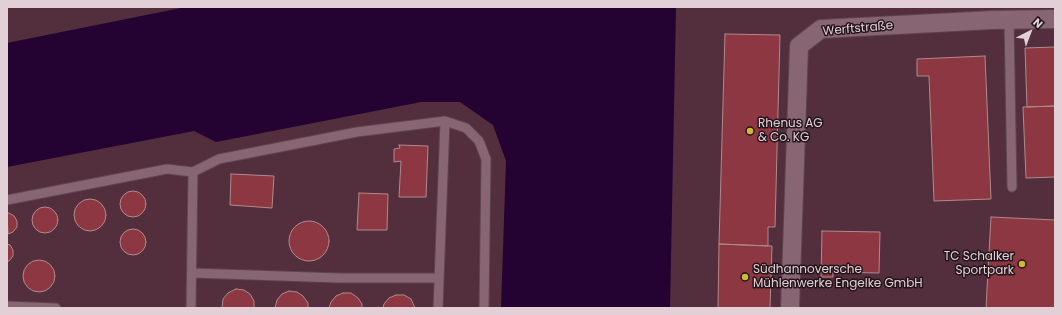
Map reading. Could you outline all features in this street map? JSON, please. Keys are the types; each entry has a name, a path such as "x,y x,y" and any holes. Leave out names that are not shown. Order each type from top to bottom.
{"street":[{"name":"Werftstraße","path":"790,308 799,46 821,30 999,16 1055,19"}],"lane":[{"path":"999,16 1012,187"},
{"path":"438,308 445,121"},
{"path":"7,200 166,169 193,172 219,159 357,132 445,121 466,128 479,141 486,159 484,308"},
{"path":"191,308 193,172"},
{"path":"192,273 340,278 439,278"},
{"path":"7,306 56,308"}],"shaded area":[{"path":"7,7 1055,7 1055,308 7,308"},
{"path":"186,7 676,7 670,308 501,308 506,161 493,125 460,102 421,102 216,142 194,131 7,167 7,43"}],"building":[{"name":"Rhenus AG & Co. KG","path":"725,34 780,35 775,227 768,227 768,246 719,244"},
{"path":"1055,47 1055,106 1027,107 1025,48"},
{"path":"985,56 991,199 934,201 929,76 917,76 917,59"},
{"path":"1055,106 1055,177 1026,178 1023,107"},
{"path":"399,145 428,146 426,197 399,197 401,161 394,162 394,149 400,148"},
{"path":"231,174 274,176 272,208 230,205"},
{"path":"133,191 142,195 146,204 142,213 133,217 124,213 120,204 124,195"},
{"path":"359,193 388,194 387,230 357,230"},
{"path":"87,199 93,199 103,206 106,215 105,221 99,228 93,231 87,231 77,224 74,218 74,212 81,202"},
{"path":"45,207 54,211 58,220 54,229 45,233 36,229 32,220 36,211"},
{"path":"7,213 14,216 17,221 17,227 13,232 8,234"},
{"name":"TC Schalker Sportpark","path":"991,217 1055,220 1055,308 986,308"},
{"path":"309,221 317,223 323,227 327,233 329,241 327,249 323,255 317,259 309,261 301,259 295,255 291,249 289,241 291,233 295,227 301,223"},
{"path":"133,229 142,233 146,242 142,251 133,255 124,251 120,242 124,233"},
{"path":"822,231 880,232 879,273 833,272 833,277 821,277"},
{"path":"7,244 10,245 13,250 13,256 7,262"},
{"name":"Südhannoversche Mühlenwerke Engelke GmbH","path":"719,244 772,246 770,308 718,308"},
{"path":"36,260 42,260 52,267 55,276 54,282 48,289 42,292 36,292 26,285 23,279 23,273 30,263"},
{"path":"236,289 244,290 250,294 254,301 254,308 222,308 223,299 228,293"},
{"path":"289,291 297,292 303,296 308,303 308,308 275,308 277,300 282,294"},
{"path":"343,293 351,293 358,298 362,304 362,308 329,308 331,302 336,296"},
{"path":"396,295 404,295 411,299 415,308 383,308 384,304 389,298"}],"place":[{"name":"Rhenus AG & Co. KG","path":"750,131"},
{"name":"TC Schalker Sportpark","path":"1022,264"},
{"name":"Südhannoversche Mühlenwerke Engelke GmbH","path":"745,277"}]}
